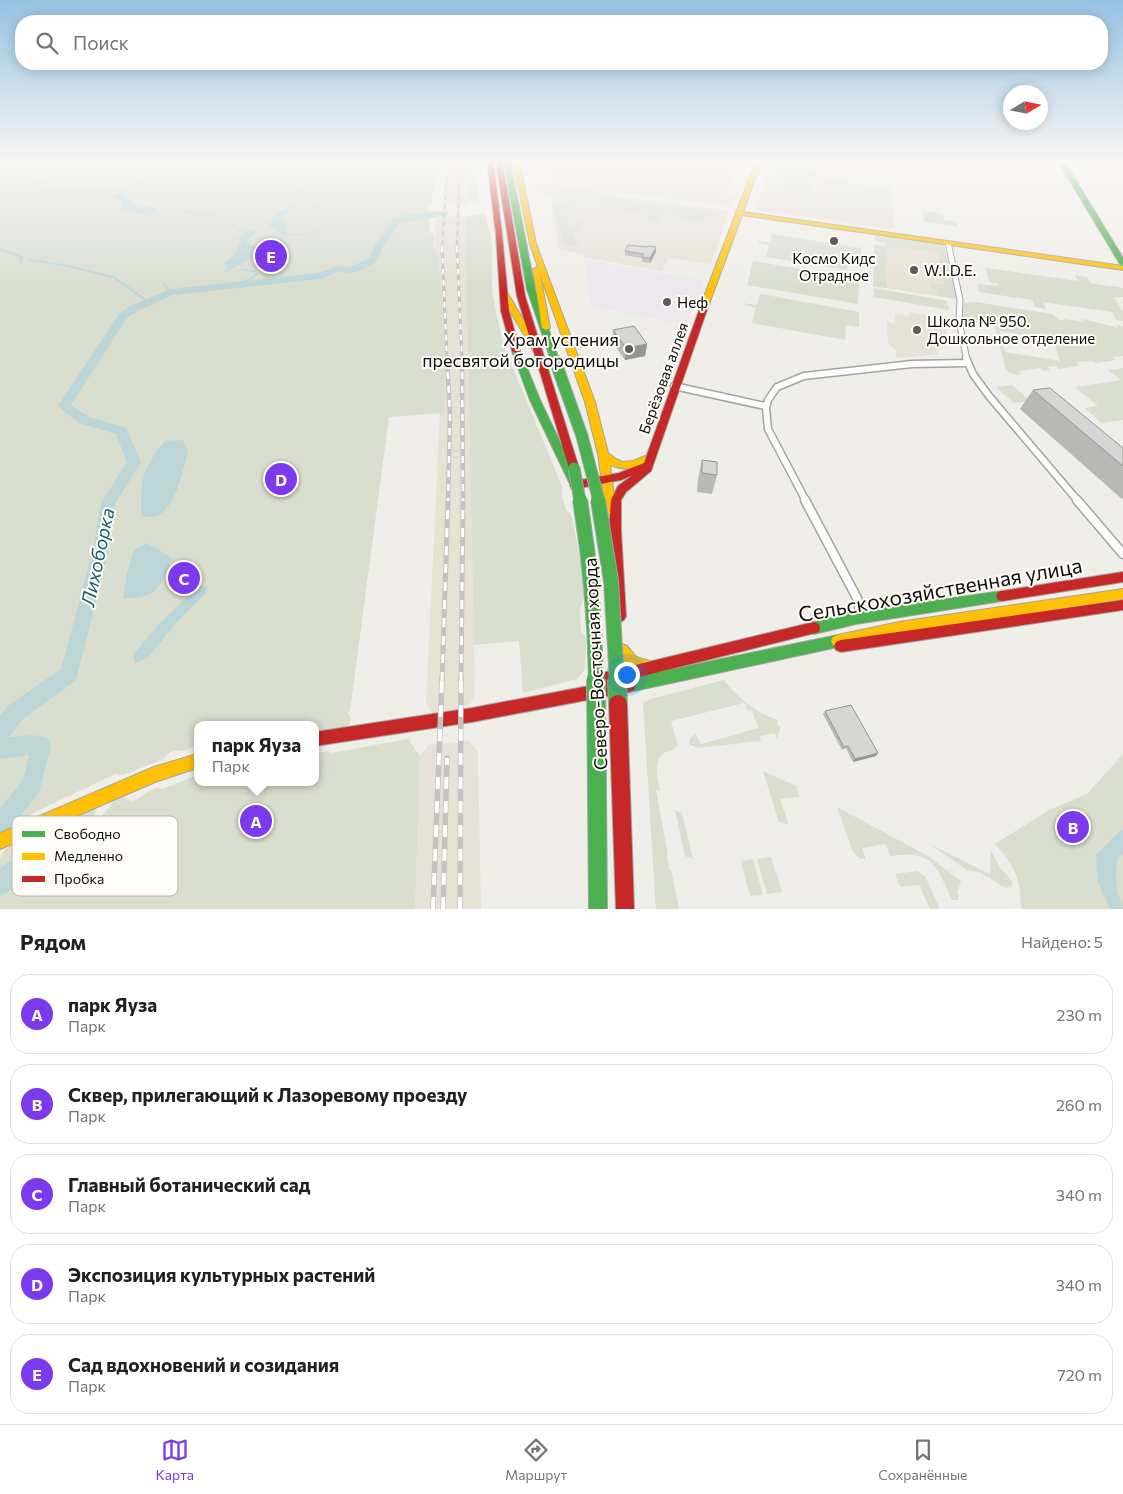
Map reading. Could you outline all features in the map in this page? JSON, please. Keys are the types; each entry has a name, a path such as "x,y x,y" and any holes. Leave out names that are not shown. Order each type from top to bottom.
{"main road":[{"path":"509,203 500,245 500,281 503,308 514,350 576,489 587,524 597,570 601,684 600,909"},
{"name":"Северо-Восточная хорда","path":"509,203 520,290 568,442 582,510 591,572 595,626 597,722 595,800 600,909"},
{"path":"510,203 533,244 584,384 603,454 614,527"},
{"name":"Северо-Восточная хорда","path":"510,203 530,289 586,451 600,508 609,570 614,636 625,909"},
{"name":"Берёзовая аллея","path":"625,909 619,740 622,650 614,527 617,497 624,487 642,477 650,460 674,386 743,203"},
{"path":"1086,203 1123,266"},
{"path":"739,213 1123,266"},
{"path":"533,244 548,344"},
{"path":"500,281 506,300 540,354"},
{"path":"603,454 612,462 625,466 650,460"},
{"path":"608,484 629,475 650,460"},
{"path":"576,489 634,481"},
{"name":"Сельскохозяйственная улица","path":"319,738 472,715 562,697 621,675 661,664 856,618 1123,577"},
{"name":"Сельскохозяйственная улица","path":"601,684 621,687 898,628 1123,594"},
{"path":"760,657 1123,605"},
{"path":"622,650 626,657 636,665 647,667 661,664"},
{"path":"57,816 154,775 194,762"}],"street":[{"path":"948,243 960,300 959,322 968,363 989,396 1123,554"},
{"path":"856,618 860,610 857,598 768,429 764,415 769,396 778,386 788,380 804,376 912,364 968,363"},
{"path":"674,386 765,406"}],"shaded area":[{"path":"444,203 468,203 468,204 444,205"},
{"path":"551,203 672,203 729,211 711,264 668,258 662,271 584,257 583,254 559,250"},
{"path":"709,203 732,203 731,206"},
{"path":"757,203 892,203 894,229 755,210"},
{"path":"439,217 465,217 475,693 471,703 462,709 436,714 430,711 426,702 442,371 435,219"},
{"name":"W.I.D.E.","path":"894,247 938,253 943,285 936,289 937,296 887,288 886,249"},
{"path":"584,260 704,281 686,325 591,306"},
{"name":"Школа № 950. Дошкольное отделение","path":"909,312 944,318 949,345 939,350 938,354 896,358 896,350 888,344 887,322 895,324 895,314 909,316"},
{"path":"469,741 478,752 481,909 415,909 420,756 429,745"}],"green space":[{"path":"0,203 432,203 427,205 430,211 438,211 438,216 426,220 429,221 429,232 434,234 434,248 437,250 443,311 445,352 444,413 389,417 350,711 347,712 351,718 349,725 342,729 319,732 319,721 194,721 194,746 186,750 174,751 164,759 123,775 115,774 28,816 12,816 12,827 0,829"},
{"path":"559,203 578,203 571,206 567,212 568,228 572,227 576,222 581,222 581,225 574,234 581,246 572,246 562,242 559,224 555,215"},
{"path":"601,203 652,203 702,209 721,214 721,217 705,216 695,221 663,215 657,221 651,222 636,212 604,209"},
{"path":"922,211 943,213 944,220 957,222 958,227 924,222"},
{"path":"485,213 492,244 492,292 503,344 562,486 562,496 566,509 572,517 582,569 585,597 580,608 581,631 586,638 585,670 577,679 523,693 519,641 474,645 465,217"},
{"path":"772,234 861,248 861,260 848,258 847,270 766,257 769,245 758,243 759,241 770,243"},
{"path":"875,236 944,245 956,299 873,286 874,245 885,246 885,243 875,241","holes":["895,247 938,253 943,284 931,284 931,288 936,289 937,296 887,288 886,249"]},
{"path":"753,261 859,279 858,304 747,285"},
{"path":"986,268 1078,281 1075,275 1087,277 1090,283 1123,288 1123,297 1114,297 1123,312 1123,321 1116,320 1112,312 1043,302 1046,309 1035,307 1032,300 979,292 978,284 998,286 997,283 989,282"},
{"path":"874,288 947,301 949,310 874,297"},
{"path":"760,294 859,312 859,327 846,325 845,340 752,323 756,308 741,303 757,305"},
{"path":"976,302 1052,314 1060,320 1066,321 1064,319 1084,322 1081,319 1119,328 1116,325 1123,326 1123,356 1113,357 1116,360 1096,363 1092,361 1076,362 1079,366 1059,369 1056,366 1047,367 1050,370 1043,371 1039,368 1019,371 1021,374 1013,374 1006,370 995,327 963,320 964,303","holes":["1000,331 1053,340 1060,361 1005,352"]},
{"path":"1123,368 1123,420 1102,423 1084,408 1098,406 1075,387 1121,380 1108,370"},
{"path":"1012,385 1030,401 1014,403 996,387"},
{"path":"724,680 748,704 778,720 777,725 781,726 777,739 775,733 760,736 761,741 697,748 689,744 690,738 696,734 701,744 759,728 751,710 748,711 744,703 671,721 678,745 664,753 658,761 657,770 660,790 656,790 669,869 671,869 679,909 656,909 643,703 651,699"},
{"path":"408,739 420,756 415,909 0,909 0,858 11,845 12,896 178,896 178,816 101,816 118,798 122,796 131,801 149,791 157,788 163,789 194,776 194,786 319,786 319,753 328,751 331,753"},
{"path":"1123,754 1123,909 1021,909 1016,874 995,844 1049,810 1087,794"},
{"path":"763,771 796,786 800,797 780,799 789,825 779,822"},
{"path":"94,807 97,809 94,816 80,816"},
{"path":"837,807 928,856 961,881 957,894 959,896 958,900 952,900 937,869 925,858 916,855 891,856 885,844 862,848 866,859 861,859 853,852"},
{"path":"675,810 682,813 693,859 685,856"},
{"path":"930,844 990,874 991,850 1000,868 1012,881 1012,887 1006,888 979,872 968,871"},
{"path":"771,857 782,892 767,894 757,859"},
{"path":"753,859 763,895 750,896 741,861"},
{"path":"917,871 925,876 940,909 930,909 919,885 900,887 895,874"}],"water":[{"path":"121,203 134,203 158,209 150,216 121,210"},
{"path":"289,207 288,213 280,218 288,224 286,227 287,232 294,234 286,236 269,226 273,217"},
{"path":"247,230 256,230 247,243 262,250 255,254 256,256 222,274 228,266 224,262 231,258 238,249 242,242 238,239"},
{"path":"183,440 188,451 175,496 162,513 152,517 141,516 142,483 151,460 165,441"},
{"path":"147,543 172,558 164,577 151,593 135,598 123,598 127,573 134,550"},
{"path":"200,586 208,587 205,594 175,624 148,658 135,663 133,655 141,645"},
{"path":"1123,830 1123,855 1118,857 1116,875 1118,894 1123,909 1110,909 1098,882 1096,854"}],"building":[{"path":"628,245 656,247 650,258 642,257 644,254 625,251"},
{"path":"634,326 647,344 626,348 613,330"},
{"path":"1050,388 1123,448 1123,466 1033,390"},
{"path":"702,460 717,462 717,475 702,473"},
{"path":"851,705 878,753 855,759 848,746 844,747 825,711"}],"waterway":[{"path":"315,208 315,205 318,203"},
{"path":"170,211 183,211 230,220 233,225 239,227 238,231 246,234"},
{"name":"Лихоборка","path":"0,732 16,712 69,674 100,554 108,503 134,462 121,431 84,420 64,406 123,316 134,308 171,292 320,276 337,269 349,271 363,266 374,259 378,247 391,232 396,221 410,217 445,213"},
{"path":"294,235 316,232 325,226 332,217"},
{"path":"0,249 22,257 20,261"},
{"path":"30,260 69,266 115,278 150,303"},
{"path":"233,285 249,280 257,274 253,271 242,270"},
{"path":"164,284 171,292"},
{"name":"Лихоборка","path":"0,739 4,749 25,744 41,746 32,785 0,825"},
{"name":"Лихоборка","path":"0,884 12,874"}],"railway":[{"path":"442,248 445,203"},
{"path":"457,248 459,203"},
{"path":"442,248 447,360"},
{"path":"457,248 462,360"},
{"path":"447,358 450,415 448,501"},
{"path":"462,358 463,500"},
{"path":"442,681 448,500"},
{"path":"461,681 463,500"},
{"path":"433,909 442,679"},
{"path":"460,909 461,679"},
{"path":"443,909 447,758"}],"traffic: fast":[{"path":"515,203 531,289 557,366"},
{"path":"1087,203 1123,264"},
{"path":"516,351 535,400 575,484"},
{"path":"557,366 587,454 604,532 613,606 618,704"},
{"path":"574,468 588,546 595,625 598,909"},
{"path":"814,628 856,618 1002,596"},
{"path":"629,685 838,641"}],"traffic: slow":[{"path":"525,203 533,244 590,402 603,454 611,511"},
{"path":"704,307 743,203"},
{"path":"739,213 1123,268"},
{"path":"536,269 546,328"},
{"path":"504,294 537,350"},
{"path":"603,454 612,462 622,465 645,460"},
{"path":"838,641 899,628 1123,594"},
{"path":"622,650 632,662 648,667"},
{"path":"58,816 154,775 194,762"},
{"path":"0,841 12,836"}],"traffic: jam":[{"path":"495,203 505,311 516,351"},
{"path":"506,203 521,296 574,468"},
{"path":"620,616 615,531 616,500 622,489 646,471 704,307"},
{"path":"575,485 621,476 648,465"},
{"path":"1002,596 1123,577"},
{"path":"841,646 1123,605"},
{"path":"594,682 814,628"},
{"path":"319,738 472,715 629,685"},
{"path":"618,704 625,909"}],"place":[{"name":"Космо Кидс Отрадное","path":"834,241"},
{"name":"Сад вдохновений и созидания","path":"271,256"},
{"name":"W.I.D.E.","path":"914,270"},
{"name":"Неф","path":"667,302"},
{"name":"Школа № 950. Дошкольное отделение","path":"917,330"},
{"name":"Храм успения пресвятой богородицы","path":"629,349"},
{"name":"Экспозиция культурных растений","path":"281,479"},
{"name":"Главный ботанический сад","path":"184,578"},
{"name":"парк Яуза","path":"256,821"},
{"name":"Сквер, прилегающий к Лазоревому проезду","path":"1073,827"}]}
